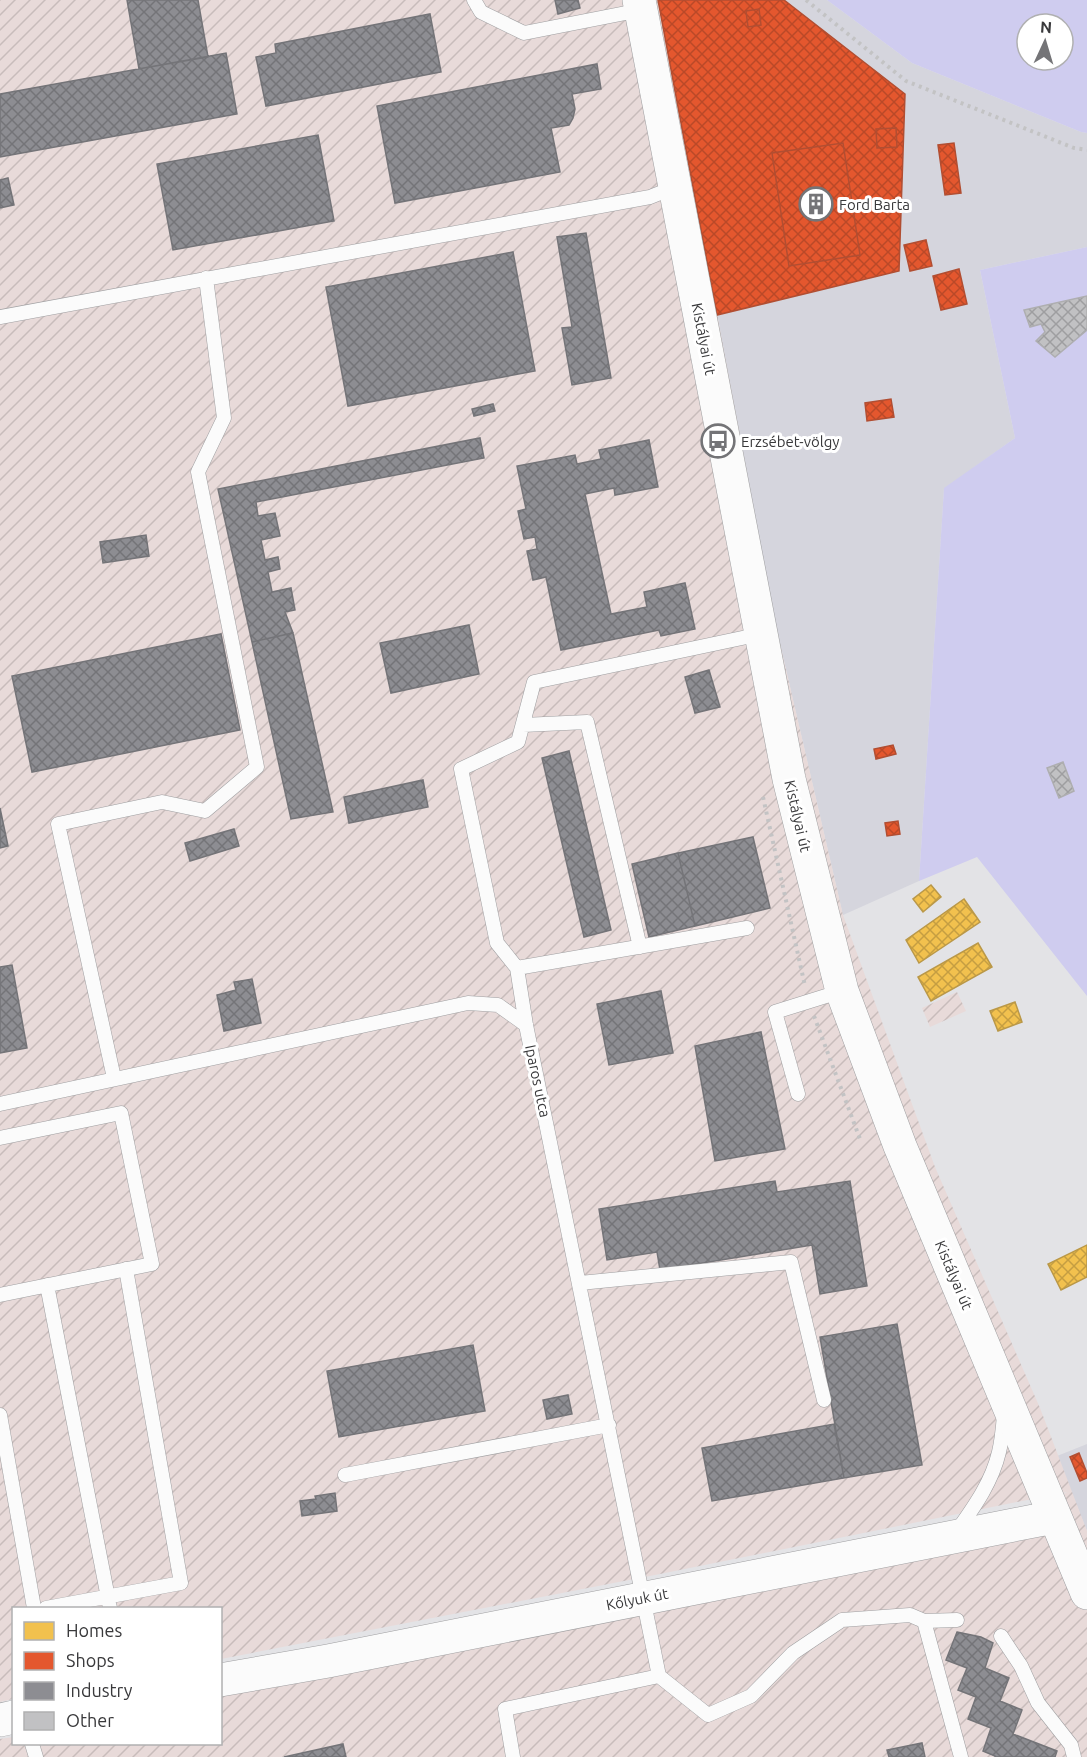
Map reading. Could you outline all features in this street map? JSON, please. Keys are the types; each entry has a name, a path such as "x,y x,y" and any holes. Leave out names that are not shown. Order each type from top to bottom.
{"main road":[{"name":"Kistályai út","path":"640,5 789,780 842,992 900,1146 1087,1593"},
{"name":"Kőlyuk út","path":"222,1680 1054,1517"}],"lane":[{"path":"474,0 481,12 524,33 640,5"},
{"path":"0,317 650,196 675,186"},
{"path":"114,1078 58,824 162,802 205,812 257,766 198,472 224,417 206,278"},
{"path":"526,1026 517,968 496,943 461,769 518,742 534,682 761,634"},
{"path":"522,725 587,723 640,947"},
{"path":"517,968 747,928"},
{"path":"798,1094 775,1012 842,992"},
{"name":"Iparos utca","path":"0,1104 468,1003 498,1005 526,1026 659,1676"},
{"path":"0,1138 122,1113 152,1264 0,1295"},
{"path":"580,1283 791,1262 824,1400"},
{"path":"56,1607 109,1602 180,1582 126,1269"},
{"path":"47,1285 109,1602"},
{"path":"953,1538 989,1480 999,1454 1006,1401"},
{"path":"0,1415 34,1607"},
{"path":"345,1475 609,1425"},
{"path":"513,1757 505,1709 659,1676 708,1715 751,1696 793,1653 842,1620 910,1615 924,1621 957,1620"},
{"path":"924,1621 961,1757"},
{"path":"1001,1636 1021,1666 1038,1703 1071,1745 1074,1757"}],"path":[{"path":"806,0 906,81 1074,148 1087,150"}],"shaded area":[{"path":"0,0 658,0 775,622 843,915 935,1167 1040,1408 1087,1531 1087,1757 0,1757 0,1739 12,1737 12,1745 222,1745 222,1696 957,1549 1067,1492 222,1659 222,1607 12,1607 12,1699 0,1702"},
{"path":"658,0 827,0 912,63 1087,133 1087,247 980,270 1015,438 944,489 919,881 843,915 775,622"},
{"path":"827,0 1087,0 1087,133 912,63"},
{"path":"1087,247 1087,996 977,857 919,881 944,488 1015,438 980,270"},
{"path":"957,992 966,1011 930,1027 922,1008"},
{"path":"1087,1444 1087,1531 1057,1456"}],"building: Homes":[{"path":"931,885 941,897 923,912 913,899"},
{"path":"964,899 980,922 919,963 906,940"},
{"path":"978,943 992,967 931,1001 918,977"},
{"path":"1015,1002 1022,1022 998,1031 990,1011"},
{"path":"1087,1245 1087,1277 1061,1290 1048,1264"}],"building: Shops":[{"path":"658,0 784,0 905,94 899,271 717,315"},
{"path":"759,9 761,25 748,27 746,11"},
{"path":"896,128 897,147 877,148 876,129"},
{"name":"Ford Barta","path":"843,143 860,255 789,266 772,153"},
{"path":"954,143 961,193 945,195 938,145"},
{"path":"926,240 932,266 910,271 904,245"},
{"path":"959,269 967,304 941,310 933,276"},
{"path":"891,399 894,417 867,421 865,403"},
{"path":"893,745 896,754 876,759 874,749"},
{"path":"898,821 900,834 887,836 885,823"},
{"path":"1079,1453 1087,1473 1087,1478 1080,1481 1070,1457"}],"building: Industry":[{"path":"127,0 198,0 208,57 139,69"},
{"path":"555,0 578,0 580,8 558,14"},
{"path":"430,14 441,72 266,106 256,57 276,53 275,44"},
{"path":"226,53 237,114 0,157 0,94"},
{"path":"597,64 601,89 572,94 575,109 569,125 551,128 560,172 395,203 377,106"},
{"path":"318,135 334,221 173,250 157,164"},
{"path":"8,178 14,205 0,208 0,180"},
{"path":"586,233 611,378 572,385 562,328 572,327 557,237"},
{"path":"513,252 535,371 348,406 326,287"},
{"path":"493,404 495,411 474,416 472,409"},
{"path":"480,438 484,458 256,502 258,516 275,513 280,536 261,540 265,560 278,557 280,569 268,572 272,592 291,588 295,610 285,612 293,633 252,642 218,489"},
{"path":"649,440 658,487 615,495 614,488 585,494 611,614 647,607 644,592 685,583 695,629 661,636 659,630 561,650 546,577 533,580 527,551 537,549 535,537 524,539 518,511 526,509 517,466 575,455 577,464 601,459 599,450"},
{"path":"146,535 149,556 103,563 100,542"},
{"path":"469,625 479,674 391,693 380,643"},
{"path":"293,633 333,812 291,819 252,642"},
{"path":"221,634 240,730 32,772 12,676"},
{"path":"709,670 720,707 695,713 685,677"},
{"path":"569,751 611,930 584,937 542,758"},
{"path":"423,780 428,807 349,823 344,797"},
{"path":"0,808 8,846 0,848"},
{"path":"234,829 239,846 190,861 185,843"},
{"path":"753,837 770,908 695,926 678,853"},
{"path":"678,853 695,926 649,937 632,864"},
{"path":"12,965 27,1048 0,1053 0,967"},
{"path":"252,979 261,1023 224,1031 217,995 236,990 234,982"},
{"path":"661,991 673,1053 609,1065 597,1004"},
{"path":"761,1032 785,1149 715,1161 695,1046"},
{"path":"775,1181 777,1192 850,1181 867,1286 820,1294 812,1245 660,1270 657,1252 607,1260 599,1209"},
{"path":"897,1324 922,1465 844,1478 820,1337"},
{"path":"473,1345 485,1411 339,1437 327,1371"},
{"path":"568,1395 572,1414 547,1419 543,1400"},
{"path":"834,1424 844,1478 712,1501 702,1448"},
{"path":"335,1493 337,1511 302,1516 300,1501"},
{"path":"957,1632 981,1637 993,1643 985,1668 1009,1678 1000,1701 1022,1710 1013,1734 1057,1751 1055,1757 995,1757 983,1751 991,1728 968,1719 976,1697 958,1690 967,1668 946,1660"},
{"path":"922,1743 925,1757 889,1757 887,1750"},
{"path":"343,1744 346,1757 284,1757"}],"building: Other":[{"path":"1087,296 1087,330 1055,357 1036,341 1045,332 1041,324 1030,327 1024,310"},
{"path":"1063,762 1074,791 1059,798 1047,768"}],"place":[{"name":"Ford Barta","path":"816,204"},
{"name":"Erzsébet-völgy","path":"718,441"}]}
